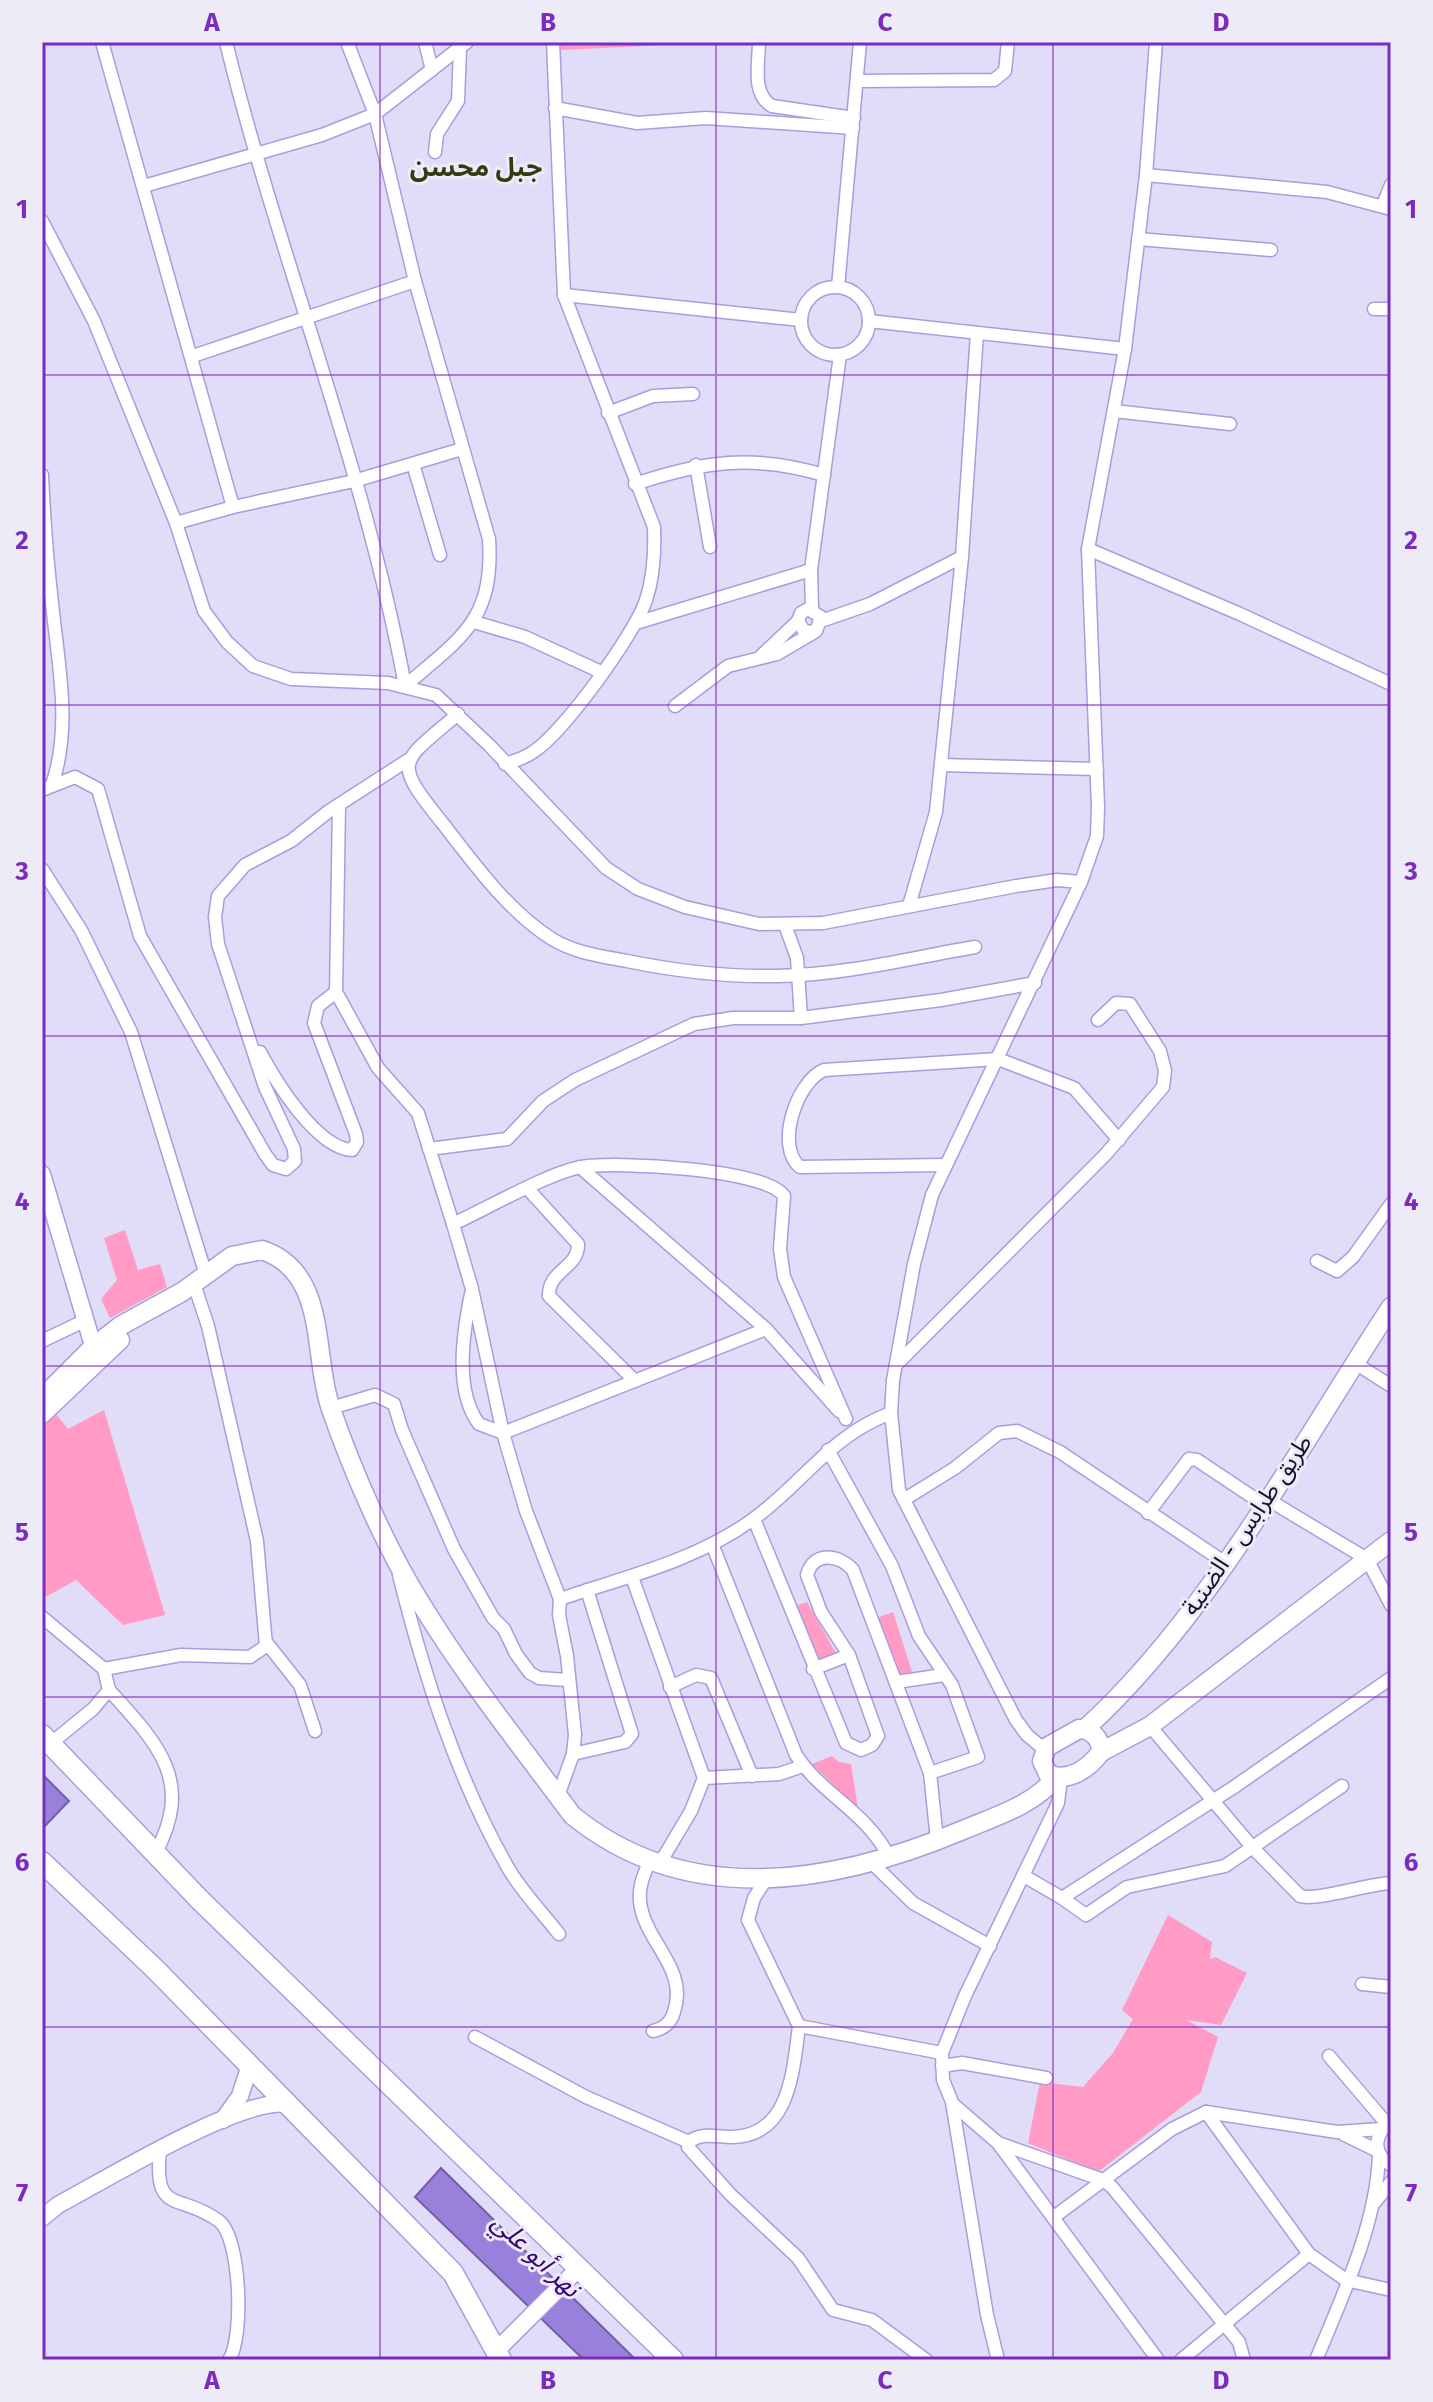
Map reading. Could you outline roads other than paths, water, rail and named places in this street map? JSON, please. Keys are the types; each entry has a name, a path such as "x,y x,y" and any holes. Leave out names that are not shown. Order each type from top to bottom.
{"main road":[{"path":"42,1414 120,1326 194,1283 232,1256 253,1250 270,1253 306,1287 312,1301 322,1374 331,1408 393,1549 428,1614 572,1815 595,1834 655,1862 711,1877 765,1881 880,1860 937,1840 1043,1794 1059,1778 1082,1770 1101,1752 1150,1726 1391,1541"},
{"name":"طريق طرابس - الضنية","path":"1085,1729 1170,1638 1265,1502 1391,1307"},
{"path":"42,1398 95,1354"},
{"path":"1059,1778 1043,1765 1045,1750 1069,1733 1085,1729 1099,1741 1101,1752"},
{"path":"45,1744 570,2277 673,2360"},
{"path":"45,1744 191,1909 655,2360"},
{"path":"42,1862 250,2065 453,2273 499,2355"}],"street":[{"path":"102,42 193,356 233,507"},
{"path":"226,42 253,154 354,481 405,686"},
{"path":"347,42 375,114 415,281 489,539 491,570 485,599 474,622 405,686"},
{"path":"425,42 432,70"},
{"path":"505,764 535,751 552,736 636,623 646,601 655,551 654,527 564,295 553,42"},
{"path":"759,42 758,87 764,102 853,123"},
{"path":"838,287 860,42"},
{"path":"857,81 994,80 1005,71 1008,42"},
{"path":"1045,1750 1027,1735 1016,1720 896,1482 891,1413 896,1365 923,1220 945,1165 1081,882 1097,836 1088,549 1125,349 1146,175 1156,42"},
{"path":"144,186 322,135 375,114 464,45"},
{"path":"435,152 437,134 458,101 464,45"},
{"path":"555,108 637,123 706,118 853,123"},
{"path":"1146,175 1327,192 1387,207 1391,185"},
{"path":"42,221 94,321 176,523 204,611 227,642 253,666 291,679 405,686 436,695 458,714 597,860 638,889 685,907 759,924 823,923 1037,882 1081,882"},
{"path":"1138,239 1271,250"},
{"path":"193,356 415,281"},
{"path":"838,287 857,295 864,302 869,321 861,344 840,355 817,351 808,342 801,320 809,300 827,288 838,287"},
{"path":"564,295 801,320"},
{"path":"1374,309 1391,309"},
{"path":"869,321 1125,349"},
{"path":"909,906 936,812 962,557 977,333"},
{"path":"821,621 812,609 811,570 840,355"},
{"path":"608,413 653,396 693,394"},
{"path":"1114,411 1230,424"},
{"path":"176,523 233,507 354,481 462,449"},
{"path":"635,484 696,465 729,461 766,463 824,475"},
{"path":"413,464 440,555"},
{"path":"696,465 710,547"},
{"path":"42,475 47,561 63,704 62,747 47,788"},
{"path":"1088,549 1240,614 1391,684"},
{"path":"675,706 728,666 777,654 812,632 821,621 870,604 962,557"},
{"path":"636,623 811,570"},
{"path":"761,656 798,621 804,611 812,609"},
{"path":"798,621 804,631 812,632"},
{"path":"474,622 525,637 601,672"},
{"path":"47,788 75,777 98,789 148,952 189,1016 265,1154 273,1165 286,1169 295,1161 294,1149 265,1087 218,944 215,917 218,896 245,865 291,841 408,760 419,745 458,714"},
{"path":"408,760 414,787 489,882 539,929 564,946 587,954 685,970 799,975 975,947"},
{"path":"941,765 1097,769"},
{"path":"339,805 336,992 378,1068 418,1113 472,1289 503,1433 526,1511 560,1599 567,1680 574,1718 573,1754 558,1796"},
{"path":"42,869 104,971 131,1032 194,1283 208,1326 257,1541 266,1642 300,1685 315,1731"},
{"path":"785,925 799,975 801,1018"},
{"path":"429,1149 507,1139 543,1101 575,1080 694,1024 733,1018 801,1018 941,1000 1035,983"},
{"path":"244,1025 290,1104 332,1141 352,1150 357,1142 353,1126 314,1023 318,1006 336,992"},
{"path":"896,1365 1119,1140 1163,1087 1165,1071 1160,1051 1130,1004 1116,1003 1098,1020"},
{"path":"945,1165 800,1167 791,1152 799,1092 809,1078 824,1070 998,1059 1074,1088 1119,1140"},
{"path":"453,1224 580,1167 689,1170 760,1180 780,1189 785,1204 780,1249 784,1277 851,1424"},
{"path":"580,1167 766,1329 851,1424"},
{"path":"42,1174 95,1354"},
{"path":"528,1189 578,1244 577,1256 552,1279 549,1296 635,1381"},
{"path":"1317,1261 1337,1271 1353,1257 1391,1204"},
{"path":"472,1289 465,1342 465,1391 479,1424 503,1433 766,1329"},
{"path":"42,1341 84,1321"},
{"path":"1355,1363 1391,1386"},
{"path":"331,1408 375,1395 394,1404 402,1430 454,1549 493,1618 504,1629 530,1673 539,1678 567,1680"},
{"path":"560,1599 632,1577 712,1544 754,1519 828,1450 851,1424 891,1413"},
{"path":"905,1499 955,1468 999,1433 1017,1431 1060,1452 1224,1562"},
{"path":"828,1450 892,1566 919,1636 952,1685 978,1757 930,1773"},
{"path":"1148,1513 1182,1465 1193,1459 1367,1559 1386,1583 1391,1605"},
{"path":"754,1519 813,1669 846,1743 855,1748 867,1748 878,1736 849,1655 821,1612 808,1570 818,1558 837,1558 848,1564 930,1773 937,1840"},
{"path":"712,1544 790,1743 803,1766 867,1822 880,1860 913,1903 990,1946"},
{"path":"393,1549 457,1764 508,1869 559,1934"},
{"path":"632,1577 704,1778 691,1811 640,1887 640,1906 674,1972 678,1993 672,2018 660,2030 653,2031"},
{"path":"786,1596 811,1586"},
{"path":"573,1754 625,1742 632,1734 587,1590"},
{"path":"42,1617 104,1669 109,1690 160,1750 174,1790 168,1826 155,1854"},
{"path":"104,1669 181,1655 250,1657 260,1652 266,1642"},
{"path":"813,1669 849,1655"},
{"path":"670,1687 696,1675 711,1678 752,1776"},
{"path":"896,1682 944,1675"},
{"path":"1062,1898 1213,1800 1391,1678"},
{"path":"45,1744 93,1709 109,1690"},
{"path":"1150,1726 1253,1848 1304,1898 1391,1883"},
{"path":"704,1778 752,1776 803,1766"},
{"path":"998,2360 942,2059 990,1946 1058,1803 1059,1778"},
{"path":"1024,1876 1086,1915 1127,1887 1225,1866 1342,1786"},
{"path":"475,2037 586,2097 689,2142 702,2136 760,2133 771,2123 788,2086 799,2026 748,1920 754,1898 765,1881"},
{"path":"1362,1984 1391,1987"},
{"path":"799,2026 942,2059 1046,2078"},
{"path":"1329,2056 1387,2125"},
{"path":"223,2120 240,2096 250,2065"},
{"path":"42,2218 58,2205 223,2120 274,2102 288,2104"},
{"path":"952,2102 966,2119 998,2143 1158,2360"},
{"path":"1054,2217 1172,2129 1206,2112 1337,2132 1387,2125"},
{"path":"1206,2112 1309,2254 1346,2280 1391,2290"},
{"path":"1316,2360 1370,2208 1378,2153 1377,2139 1387,2125"},
{"path":"1337,2132 1378,2153 1391,2165"},
{"path":"689,2142 688,2147 730,2194 798,2258 833,2310 872,2320 926,2360"},
{"path":"998,2143 1103,2180 1123,2198 1222,2325 1239,2342 1244,2360"},
{"path":"160,2151 157,2181 165,2195 220,2222 230,2237 238,2335 229,2360"},
{"path":"1370,2208 1391,2182"},
{"path":"1181,2360 1309,2254"},
{"path":"499,2355 526,2319 570,2277"}],"district":[{"name":"جبل محسن","path":"476,167"}],"water label":[{"name":"نهر أبو علي","path":"536,2255"}]}
